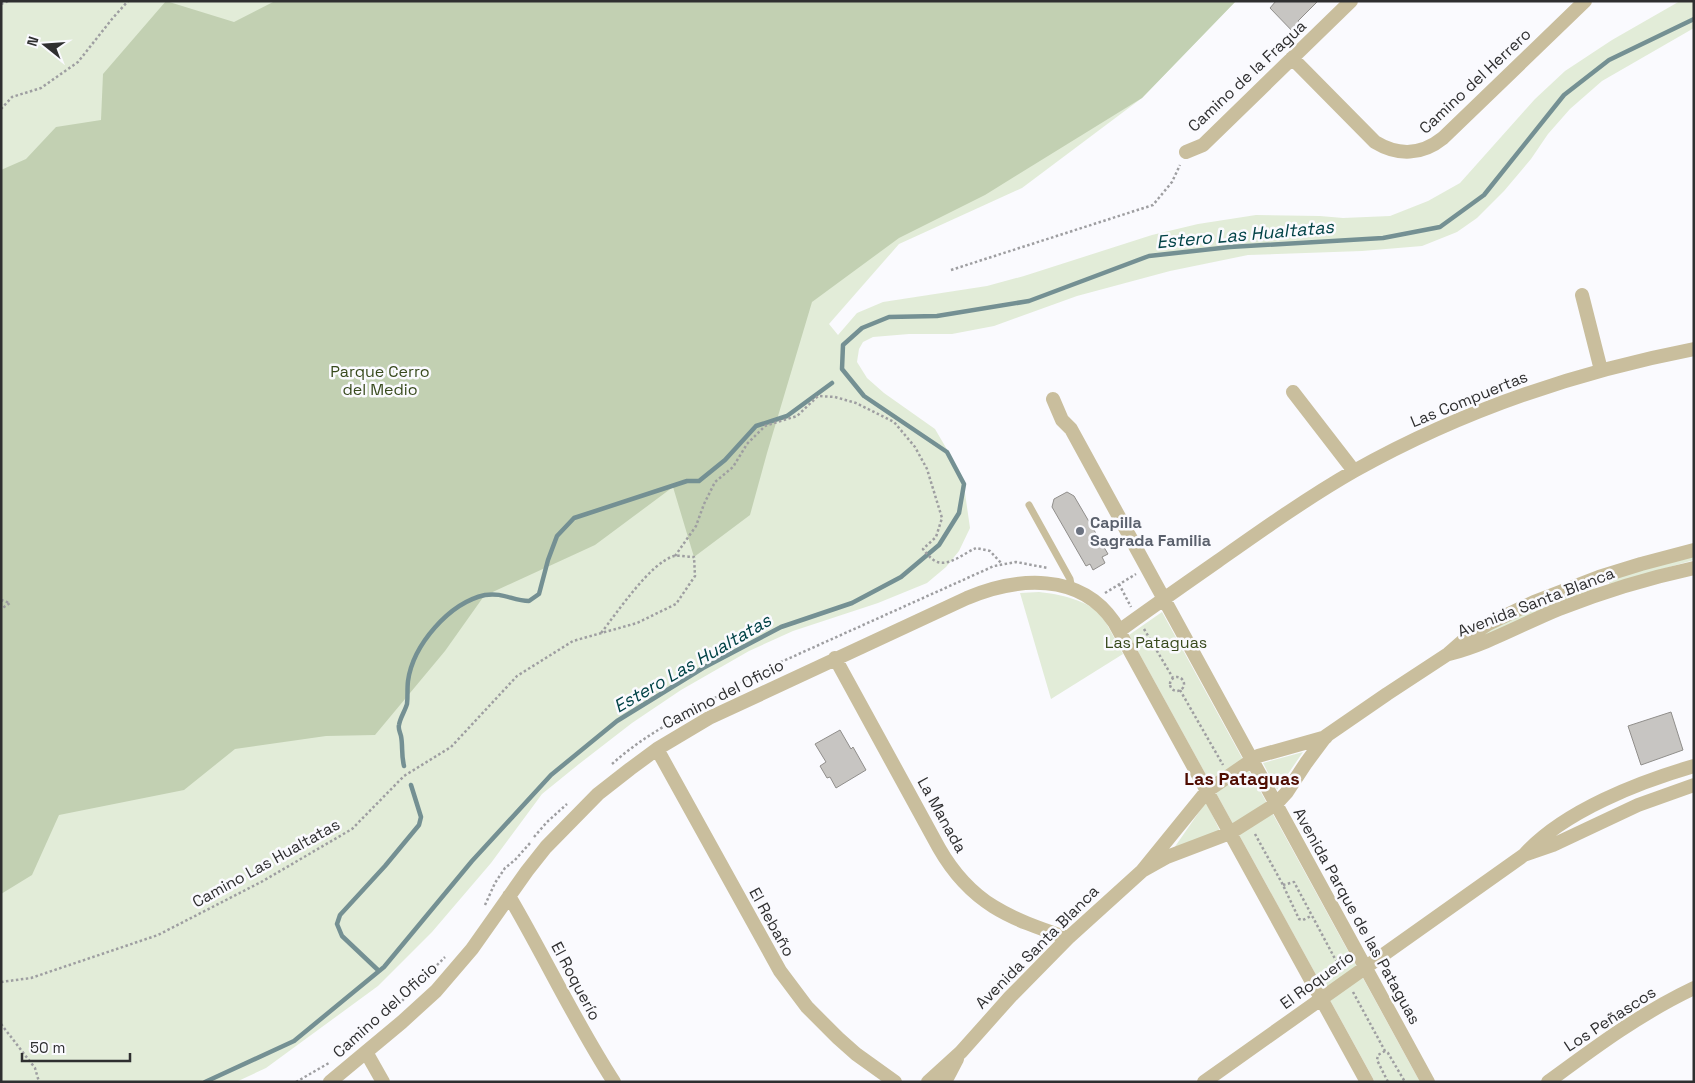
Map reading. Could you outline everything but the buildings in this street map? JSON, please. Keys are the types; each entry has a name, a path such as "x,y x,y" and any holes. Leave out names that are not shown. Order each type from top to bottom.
{"street":[{"name":"Camino de la Fragua","path":"1186,152 1203,145 1351,1"},
{"name":"Camino del Herrero","path":"1292,58 1375,142 1383,147 1400,152 1419,151 1428,148 1443,138 1585,1"},
{"path":"1582,295 1601,370"},
{"name":"Las Compuertas","path":"1119,631 1297,506 1354,471 1403,446 1467,416 1534,391 1601,370 1694,349"},
{"path":"1293,392 1354,471"},
{"name":"Avenida Parque de las Pataguas","path":"1053,399 1062,420 1071,428 1428,1082"},
{"name":"Avenida Santa Blanca","path":"928,1082 961,1052 1010,997 1068,938 1142,871 1207,791 1251,760 1266,753 1326,736 1448,654 1464,640 1488,624 1534,602 1599,577 1694,550"},
{"name":"Avenida Santa Blanca","path":"1448,654 1488,642 1557,610 1604,593 1694,568"},
{"path":"1599,577 1604,593"},
{"name":"Camino del Oficio","path":"330,1082 419,1007 452,974 546,847 580,811 614,781 657,749 709,718 967,598 1010,584 1039,582 1072,589 1096,600 1110,616 1119,631"},
{"path":"1119,631 1367,1082"},
{"name":"La Manada","path":"835,658 939,848 957,875 976,894 998,910 1018,920 1068,938"},
{"name":"Avenida Santa Blanca","path":"1142,871 1167,857 1230,833 1276,804 1326,736"},
{"name":"El Rebaño","path":"657,749 780,971 807,1007 838,1038 856,1054 895,1082"},
{"name":"El Roquerío","path":"1204,1082 1524,855 1547,832 1586,810 1640,785 1691,767 1693,785 1638,805 1554,845 1524,855"},
{"name":"El Roquerío","path":"509,896 588,1040 614,1082"},
{"name":"Los Peñascos","path":"1548,1082 1599,1045 1694,988"},
{"path":"366,1052 383,1082"},
{"name":"Avenida Santa Blanca","path":"945,1082 961,1052"}],"lane":[{"path":"1029,505 1070,579 1072,589"}],"path":[{"path":"1,4 8,1"},
{"path":"1,109 12,97 41,88 78,62 128,1"},
{"path":"951,270 1153,205 1172,182 1186,152"},
{"path":"601,633 635,590 659,564 675,556 696,526 715,482 733,467 746,444 764,426 797,416 818,396 835,397 856,403 894,422 915,447 927,469 942,518 936,537 923,550 935,561 954,560 976,548 990,551 1002,564"},
{"name":"Camino Las Hualtatas","path":"1,982 31,978 158,934 263,881 352,829 404,776 451,748 517,676 573,641 637,623 676,604 695,576 694,557 675,556"},
{"path":"1096,600 1147,568"},
{"path":"1119,584 1173,678"},
{"path":"1,600 10,603 1,609"},
{"path":"1173,678 1180,678 1183,681 1184,685 1180,690"},
{"path":"1173,678 1170,682 1170,687 1176,691 1180,690"},
{"path":"1180,690 1229,776"},
{"path":"1248,822 1299,918 1303,920 1311,916"},
{"path":"1,1024 35,1068 39,1082"},
{"path":"1385,1051 1378,1055 1377,1060 1388,1082"}],"green space":[{"name":"Parque Cerro del Medio","path":"1,1 1236,1 1142,98 1022,188 899,244 829,324 838,335 857,313 883,302 987,286 1152,235 1198,224 1256,215 1343,218 1390,216 1428,201 1460,183 1535,99 1565,71 1612,40 1680,1 1694,1 1694,28 1602,81 1570,109 1504,191 1477,218 1457,232 1422,246 1362,251 1248,255 1170,271 1077,296 994,326 952,334 909,334 873,337 863,342 859,349 857,362 867,378 884,393 935,429 952,458 964,486 970,528 959,551 946,567 927,583 878,603 793,631 749,651 681,690 632,723 542,794 491,863 432,932 378,986 266,1068 236,1082 1,1082"},
{"name":"Parque Cerro del Medio","path":"166,1 234,22 275,1 1236,1 1142,98 985,195 899,238 812,302 750,515 694,557 673,487 595,545 484,596 445,651 375,735 326,736 235,749 184,790 59,815 32,875 1,894 1,170 26,159 56,127 101,120 103,74"},
{"path":"1694,556 1694,560 1609,584 1610,579"},
{"path":"1595,586 1594,589 1484,637 1482,633 1527,611"},
{"path":"1039,592 1073,599 1097,611 1108,626 1123,654 1051,699 1020,593"},
{"name":"Las Pataguas","path":"1162,612 1420,1082 1375,1082 1129,635"},
{"path":"1303,752 1277,790 1263,763"},
{"path":"1206,802 1220,831 1174,848"}],"waterway":[{"name":"Estero Las Hualtatas","path":"205,1082 294,1041 384,967 472,861 551,775 617,721 703,668 781,627 852,603 901,577 939,545 959,513 964,484 947,452 864,396 842,369 843,345 862,328 889,317 937,316 1029,301 1149,256 1230,247 1383,238 1440,227 1484,195 1564,95 1609,60 1694,19"},
{"path":"404,766 399,726 407,704 411,667 425,640 446,616 458,607 485,595 491,594 529,601 539,594 557,536 574,518 687,481 699,481 725,460 756,426 787,416 832,383"},
{"path":"379,971 342,936 337,924 340,915 419,825 421,817 411,785"}],"place":[{"name":"Capilla Sagrada Familia","path":"1080,531"}],"district":[{"name":"Las Pataguas","path":"1242,778"}]}
